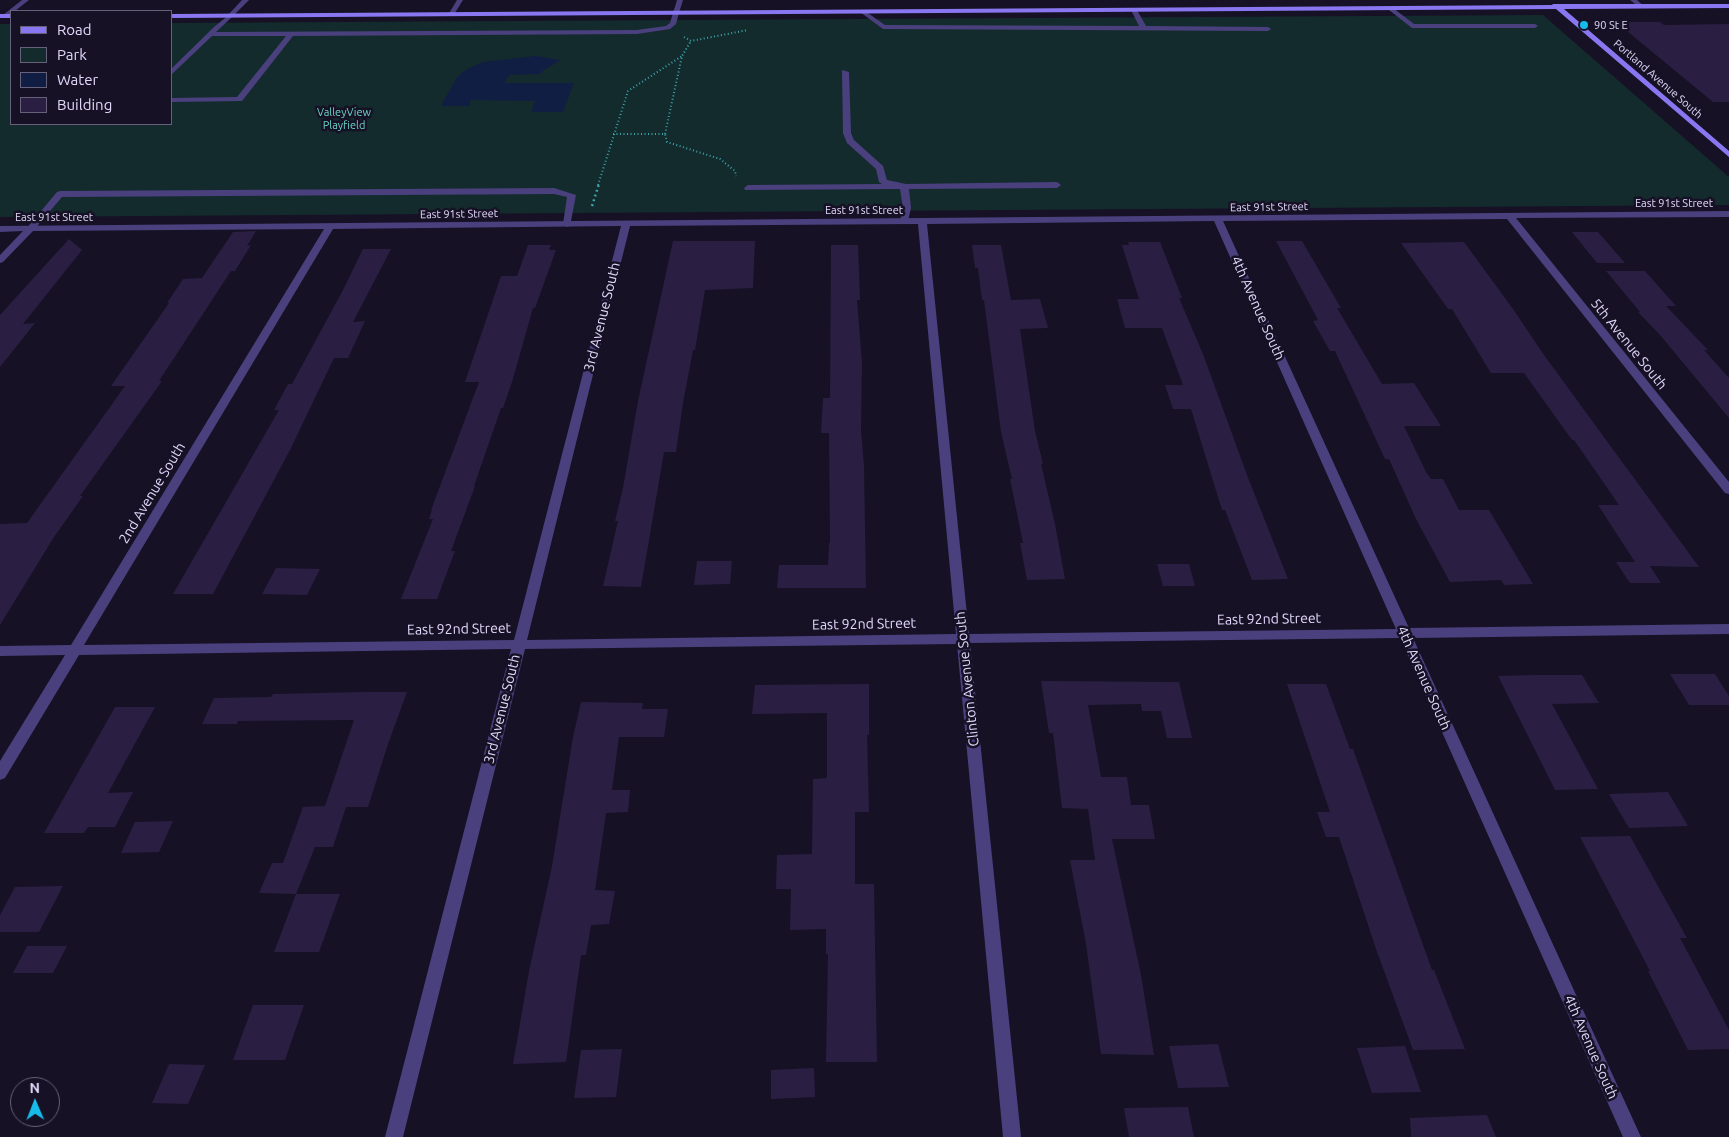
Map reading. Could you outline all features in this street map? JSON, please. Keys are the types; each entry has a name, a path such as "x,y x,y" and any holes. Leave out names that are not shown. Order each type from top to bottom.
{"street":[{"path":"13,10 26,0"},
{"path":"172,72 246,0"},
{"path":"451,15 460,0"},
{"path":"210,34 637,32 668,28 673,24 680,0"},
{"name":"Portland Avenue South","path":"1550,0 1729,155"},
{"path":"1632,0 1642,7"},
{"path":"172,16 1729,6"},
{"path":"1391,9 1412,26 1535,26"},
{"path":"1134,10 1144,29"},
{"path":"863,12 883,27 1268,29"},
{"path":"172,100 239,99 292,34"},
{"path":"845,72 847,133 850,141 880,168 883,182 904,186"},
{"path":"748,188 1057,185"},
{"path":"904,186 907,208 904,221"},
{"path":"0,260 60,194 554,191 572,195 566,224"},
{"name":"East 91st Street","path":"0,229 1729,214"},
{"name":"5th Avenue South","path":"1508,215 1729,490"},
{"name":"4th Avenue South","path":"1217,218 1632,1137"},
{"name":"Clinton Avenue South","path":"922,221 1012,1137"},
{"name":"3rd Avenue South","path":"394,1137 626,223"},
{"name":"2nd Avenue South","path":"0,774 330,226"},
{"name":"East 92nd Street","path":"0,650 1729,629"}],"path":[{"path":"668,28 691,40 756,29"},
{"path":"691,40 682,56 665,134 667,142 720,158 735,171 739,186 748,188"},
{"path":"587,224 613,134 628,91 644,78 664,69 682,56"},
{"path":"613,134 665,134"}],"green space":[{"name":"ValleyView Playfield","path":"1543,15 1729,177 1729,205 0,217 0,24 10,24 10,125 172,125 172,23"}],"water":[{"path":"535,56 561,60 540,74 509,75 504,83 574,83 563,112 531,112 535,101 471,100 469,106 441,106 457,77 467,69 483,62"}],"building":[{"path":"1616,22 1660,22 1664,25 1729,24 1729,102 1713,102"},
{"path":"256,231 247,246 251,245 235,271 231,271 159,381 162,381 80,496 83,496 54,537 0,625 0,524 27,523 125,386 111,386 169,303 167,303 183,279 202,278 233,232"},
{"path":"1572,232 1598,232 1625,263 1597,263"},
{"path":"69,239 82,250 23,324 35,323 0,367 0,315"},
{"path":"673,241 755,241 753,288 705,290 695,350 693,350 683,403 676,452 664,452 641,587 603,586 618,521 615,521 623,488 638,401"},
{"path":"1276,241 1302,241 1341,308 1337,308 1382,384 1414,383 1441,426 1404,426 1426,472 1431,479 1443,479 1459,510 1489,510 1533,584 1504,585 1501,580 1450,582 1416,519 1389,459 1385,459 1335,351 1330,351 1313,321 1318,320"},
{"path":"1128,242 1160,242 1182,298 1179,298 1203,354 1247,475 1288,579 1252,580 1225,510 1222,510 1191,409 1173,409 1165,385 1183,385 1162,328 1125,328 1117,299 1139,299 1122,245 1129,245"},
{"path":"1464,242 1699,567 1650,566 1661,583 1630,583 1616,562 1635,562 1598,505 1619,505 1524,373 1491,373 1452,309 1448,309 1401,243"},
{"path":"528,245 551,245 549,250 556,250 535,308 533,308 512,382 503,408 501,408 451,551 455,551 437,599 401,599 433,519 429,519 431,510 479,382 465,382 501,276 517,276"},
{"path":"831,245 858,245 860,300 857,300 862,363 861,430 864,466 866,588 777,588 779,565 828,565 830,543 829,433 821,433 823,398 830,398"},
{"path":"972,245 1001,245 1011,300 1040,299 1048,328 1020,329 1035,431 1065,579 1027,580 1020,543 1023,543 1010,479 1012,479 1001,432 984,300 982,300 978,268 975,268"},
{"path":"363,249 391,249 353,322 365,321 348,358 334,358 290,450 213,594 173,594 279,410 274,410 288,384 292,384"},
{"path":"1606,271 1645,271 1676,306 1666,306 1708,350 1704,350 1729,378 1729,418 1660,335 1638,312 1640,312"},
{"path":"697,561 732,561 730,584 694,585"},
{"path":"1157,564 1189,564 1195,586 1163,586"},
{"path":"276,568 320,569 307,595 262,594"},
{"path":"1670,674 1715,674 1729,696 1729,705 1689,705"},
{"path":"1582,675 1599,703 1552,704 1598,789 1555,790 1498,676"},
{"path":"1041,681 1179,682 1192,738 1167,738 1161,711 1142,711 1141,704 1088,705 1101,777 1127,777 1131,805 1149,805 1155,839 1112,839 1141,975 1154,1055 1101,1054 1086,944 1070,860 1095,860 1088,809 1062,808 1053,733 1049,733"},
{"path":"869,684 869,735 867,735 869,812 855,812 855,884 874,884 877,1062 826,1062 828,954 826,954 826,929 790,930 791,889 776,889 777,855 812,854 813,779 827,778 827,713 752,714 755,685"},
{"path":"1287,684 1326,684 1350,749 1353,749 1432,970 1434,970 1465,1049 1413,1050 1376,949 1339,837 1326,837 1317,812 1330,812"},
{"path":"407,692 368,807 346,807 333,847 315,847 296,894 259,893 272,863 283,863 303,807 325,806 354,720 238,721 237,724 202,724 214,698 271,697 273,694"},
{"path":"581,702 643,703 642,709 668,709 664,737 619,737 612,790 630,790 628,812 606,813 595,890 615,891 609,924 591,925 586,955 581,955 566,1062 513,1064 529,971 552,866 573,737"},
{"path":"115,707 155,707 108,793 133,792 115,827 88,827 84,833 44,833"},
{"path":"1668,792 1688,826 1629,828 1609,794"},
{"path":"173,821 159,852 121,853 135,822"},
{"path":"1630,836 1687,938 1680,938 1729,1030 1729,1049 1688,1050 1648,971 1650,971 1580,837"},
{"path":"63,886 39,932 0,932 0,915 15,887"},
{"path":"296,894 340,894 319,952 274,952"},
{"path":"27,946 67,946 53,973 13,973"},
{"path":"253,1005 304,1005 285,1060 233,1060"},
{"path":"1218,1044 1229,1087 1178,1088 1169,1046"},
{"path":"1405,1046 1421,1092 1372,1093 1357,1048"},
{"path":"622,1049 616,1097 574,1098 581,1050"},
{"path":"169,1064 205,1065 188,1104 152,1103"},
{"path":"814,1068 815,1097 771,1099 771,1070"},
{"path":"1188,1107 1194,1137 1129,1137 1124,1108"},
{"path":"1487,1115 1496,1137 1411,1137 1410,1118"}],"place":[{"name":"90 St E","path":"1584,25"}]}
